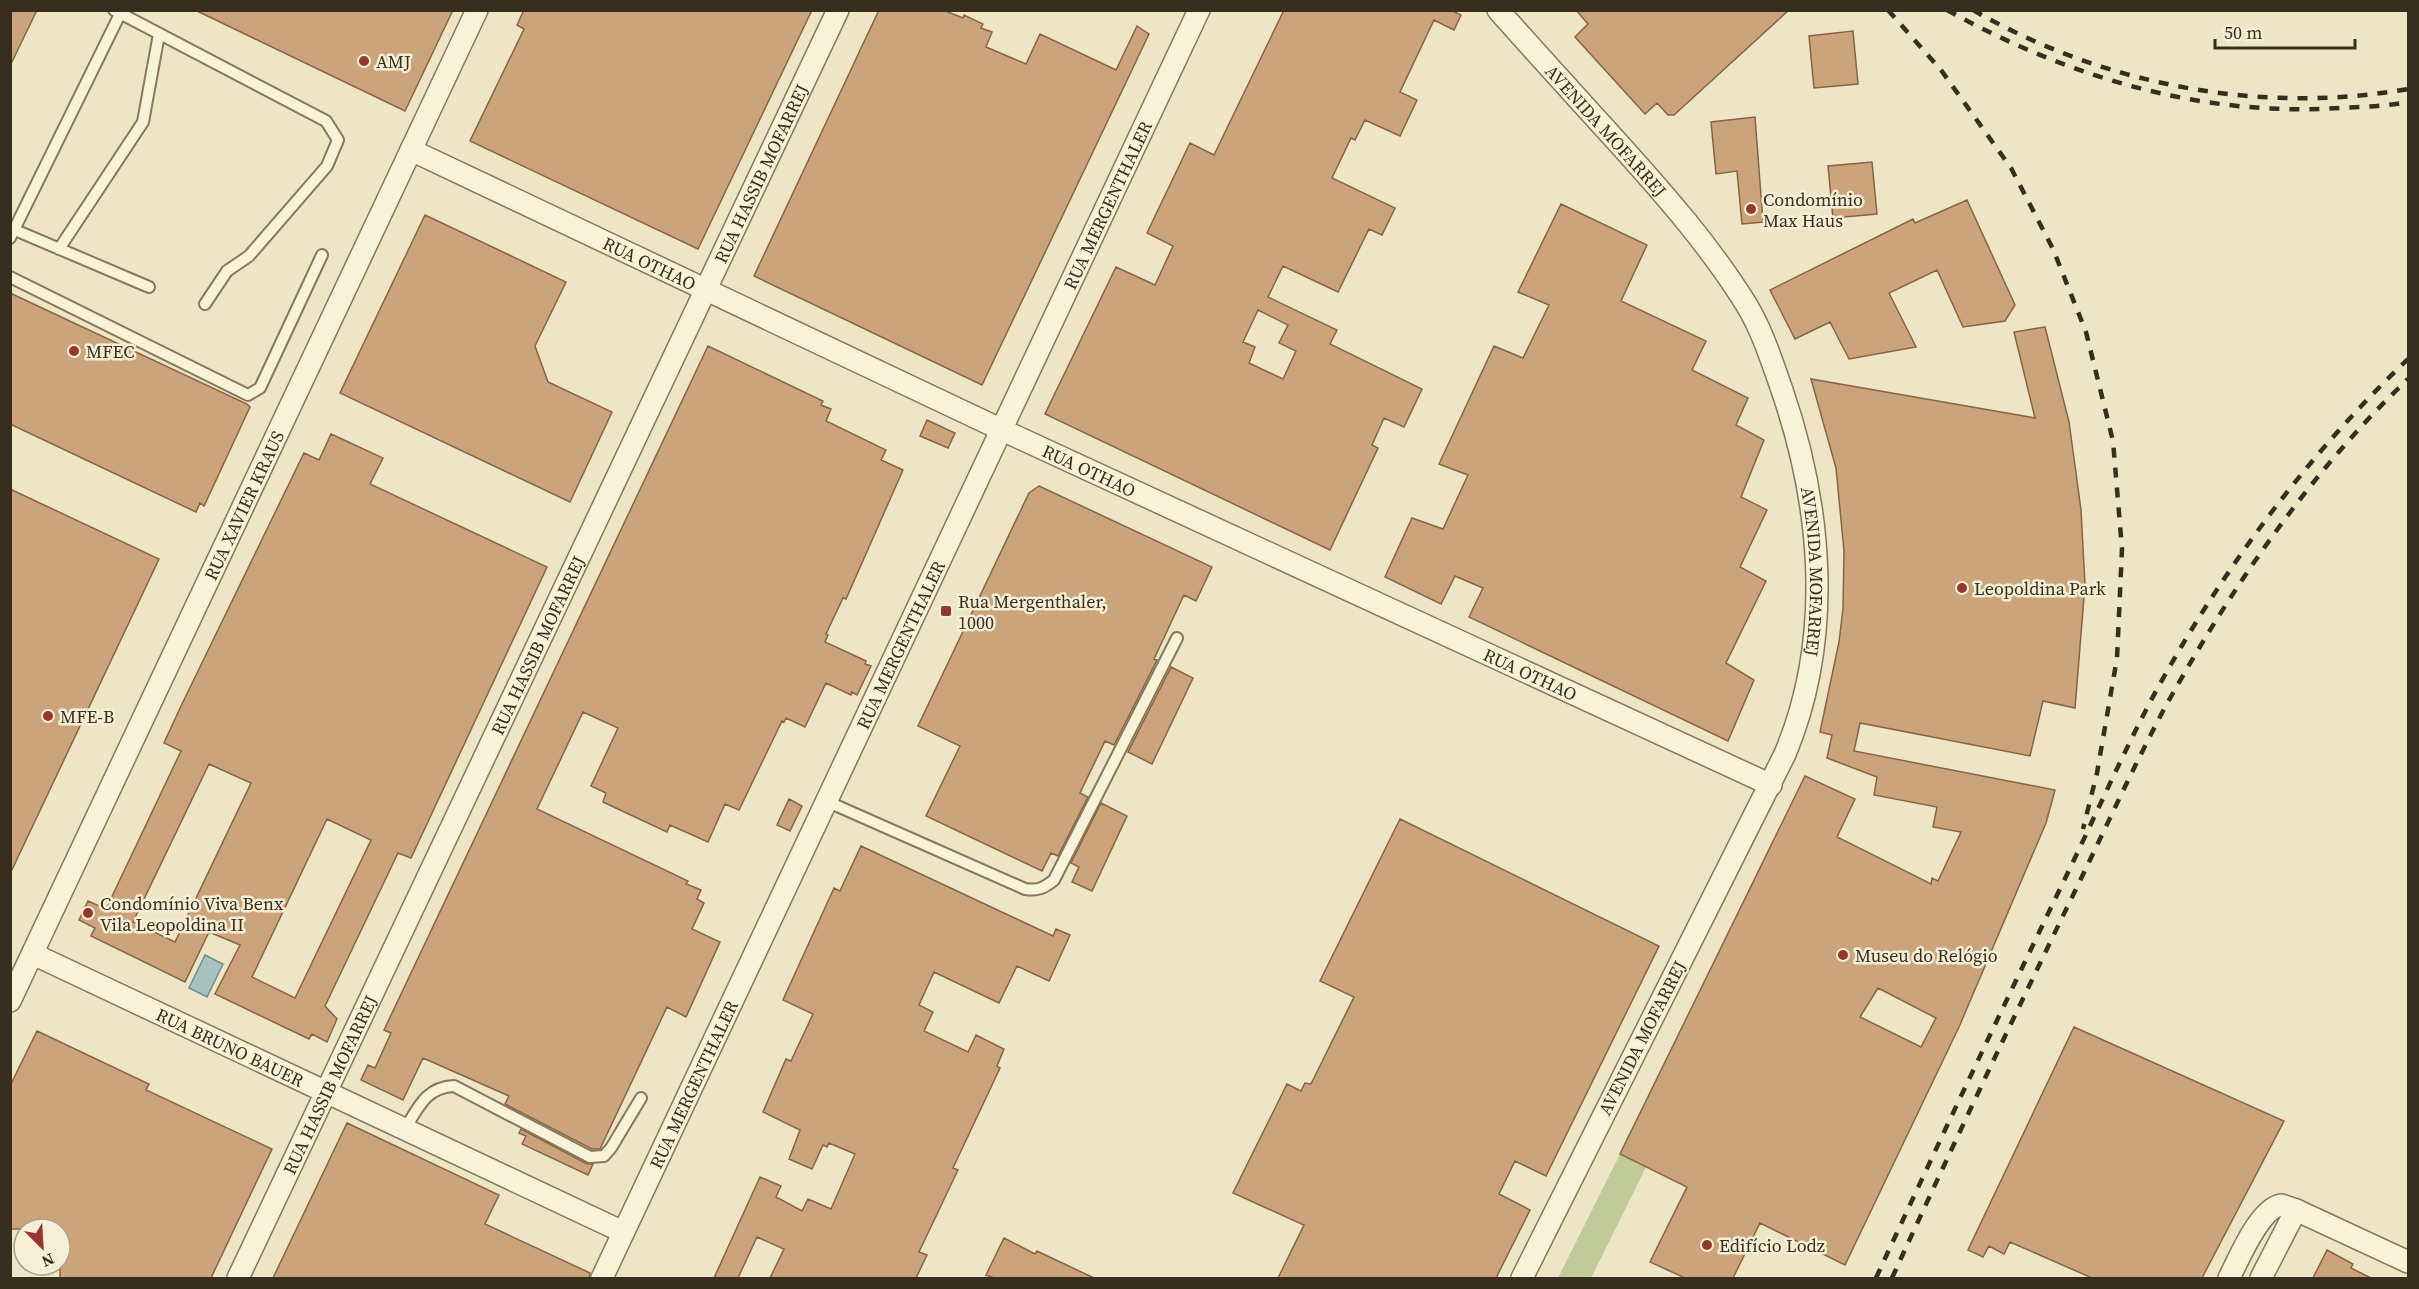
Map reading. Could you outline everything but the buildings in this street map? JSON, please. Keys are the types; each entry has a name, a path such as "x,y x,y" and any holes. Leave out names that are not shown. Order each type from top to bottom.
{"street":[{"name":"RUA XAVIER KRAUS","path":"10,1001 477,10"},
{"name":"RUA HASSIB MOFARREJ","path":"238,1278 838,10"},
{"name":"RUA MERGENTHALER","path":"602,1278 1199,10"},
{"name":"AVENIDA MOFARREJ","path":"1498,10 1683,214 1747,305 1764,337 1798,434 1816,543 1819,596 1813,654 1798,723 1771,785 1522,1278"},
{"name":"RUA OTHAO","path":"411,150 1000,429 1771,785"},
{"name":"RUA BRUNO BAUER","path":"33,954 623,1232"},
{"path":"2229,1278 2260,1222 2269,1211 2281,1205 2409,1262"},
{"path":"2261,1278 2296,1210"}],"lane":[{"path":"149,287 59,249 13,234 119,12 326,121 338,140 327,166 249,256 227,271 205,304"},
{"path":"59,249 143,122 159,34"},
{"path":"10,277 248,395 260,388 322,255"},
{"path":"826,801 1025,889 1037,891 1054,880 1177,638"},
{"path":"405,1129 425,1096 434,1090 454,1086 590,1157 604,1156 641,1098"}],"green space":[{"path":"1620,1154 1646,1167 1591,1278 1558,1278"}],"water":[{"path":"205,955 223,964 207,997 189,988"}],"railway":[{"path":"1888,10 1941,70 2011,168 2053,249 2086,332 2113,441 2122,549 2117,658 2097,773 2083,829"},
{"path":"1947,10 1993,34 2088,73 2137,88 2186,99 2237,106 2288,109 2366,107 2408,102"},
{"path":"1973,10 2023,36 2075,58 2129,75 2184,87 2240,95 2296,98 2352,96 2408,89"},
{"path":"1876,1278 2125,753 2174,658 2264,522 2333,437 2408,359"},
{"path":"1892,1278 2130,776 2188,666 2243,578 2304,494 2372,415 2408,379"}],"place":[{"name":"AMJ","path":"364,61"},
{"name":"Condomínio Max Haus","path":"1751,209"},
{"name":"MFEC","path":"74,351"},
{"name":"Leopoldina Park","path":"1962,588"},
{"name":"Rua Mergenthaler, 1000","path":"946,611"},
{"name":"MFE-B","path":"48,716"},
{"name":"Condomínio Viva Benx Vila Leopoldina II","path":"88,913"},
{"name":"Museu do Relógio","path":"1843,955"},
{"name":"Edifício Lodz","path":"1707,1245"}]}
